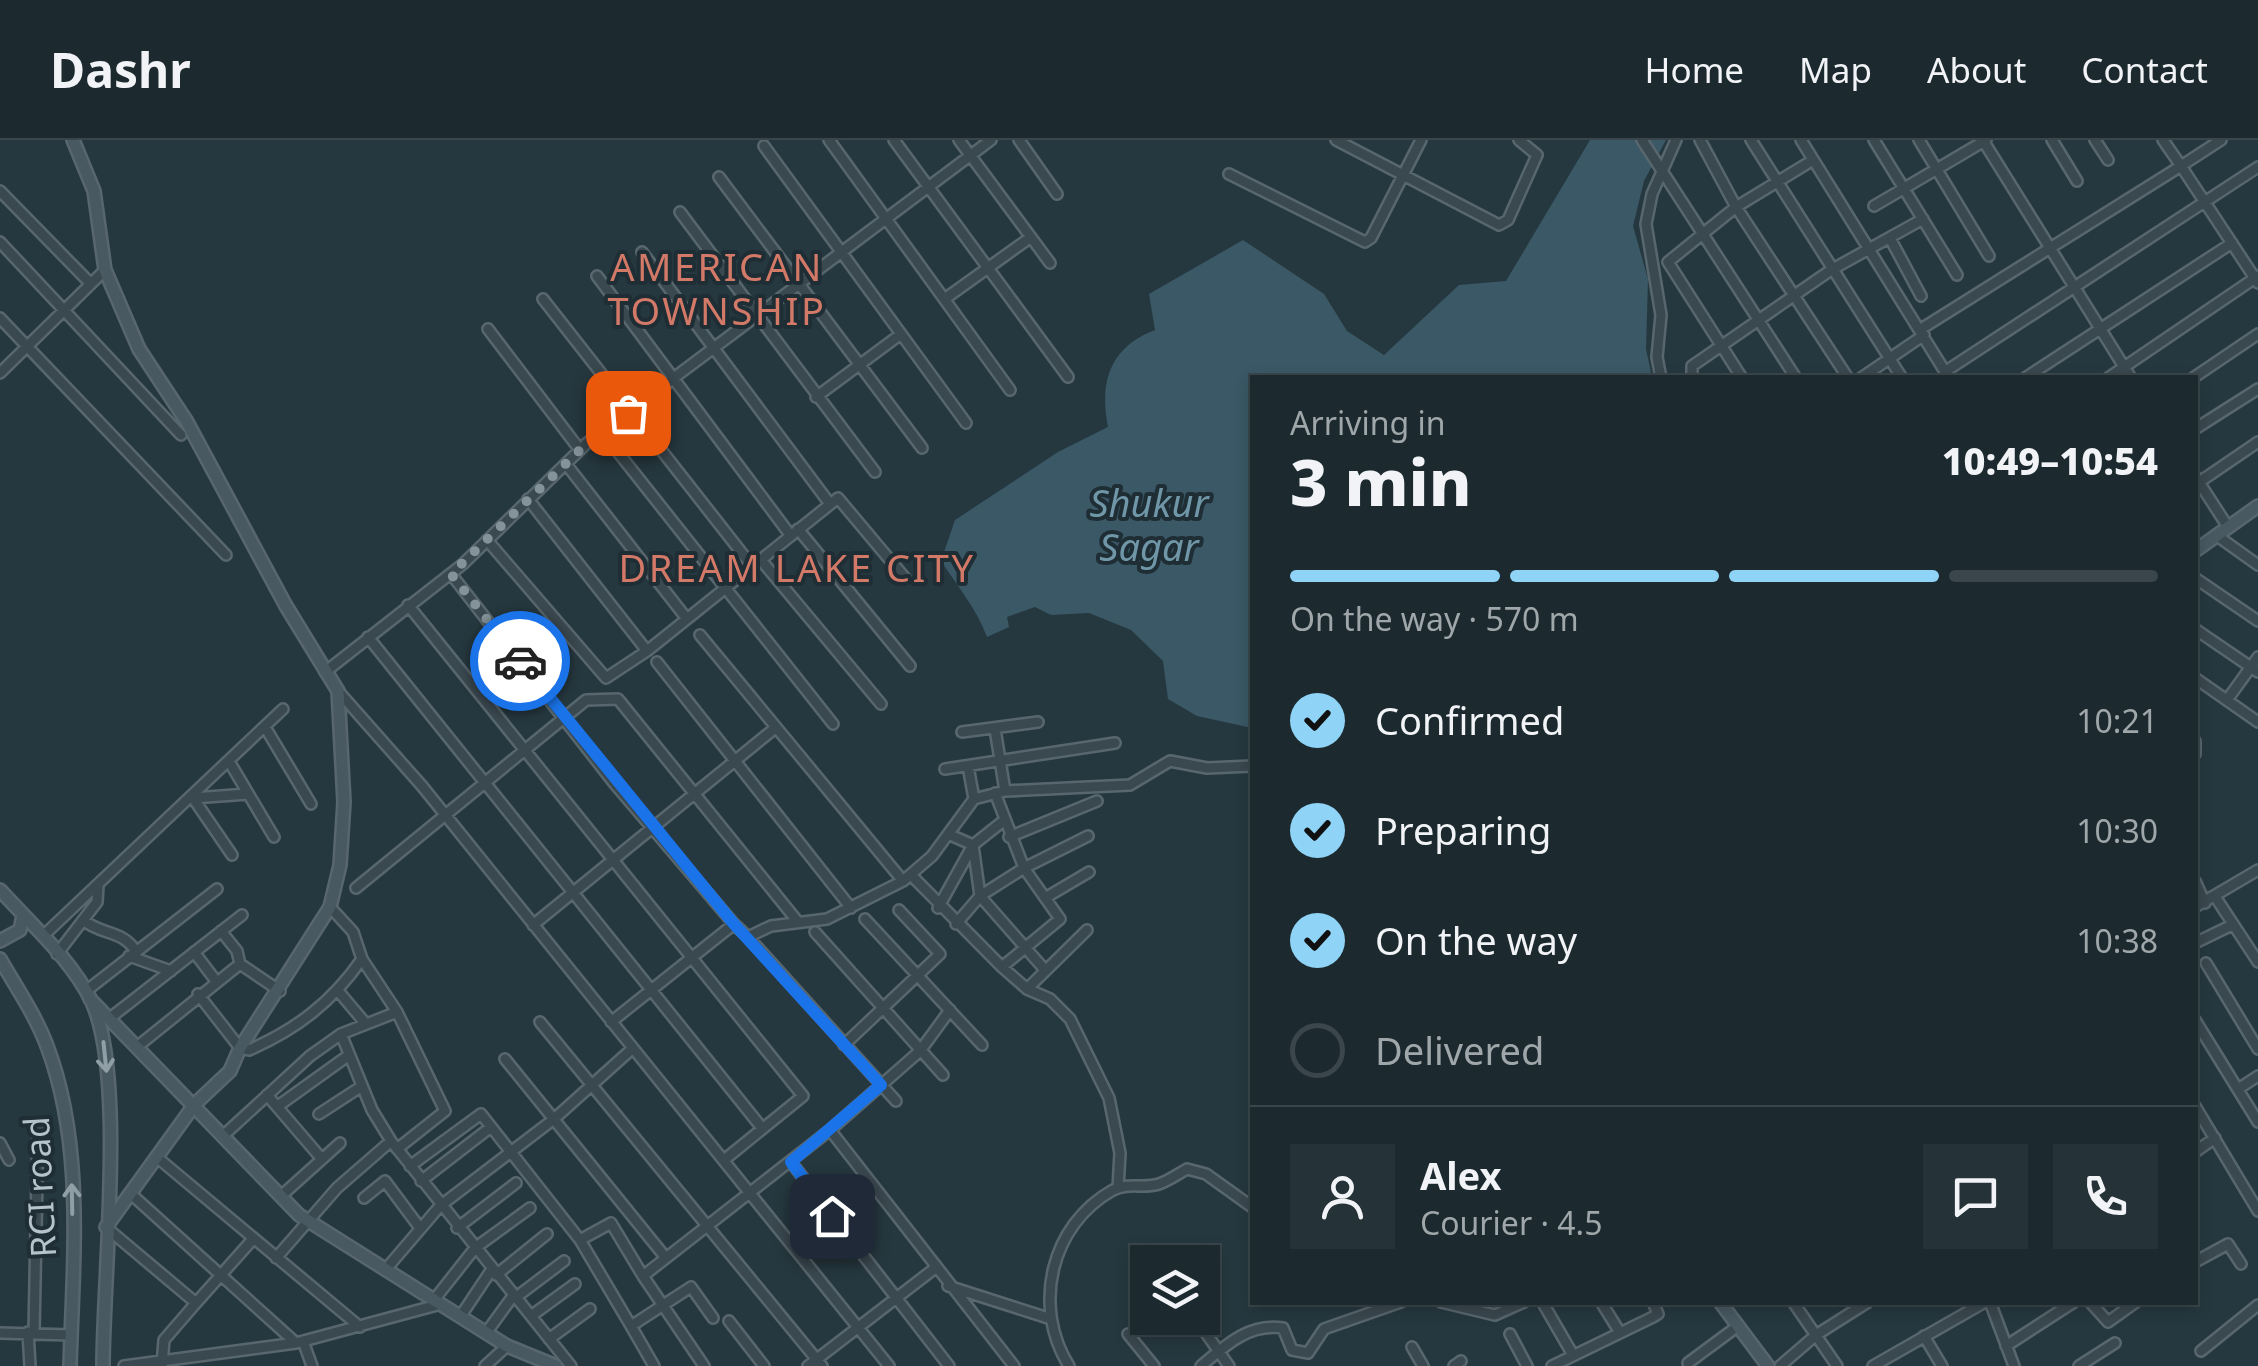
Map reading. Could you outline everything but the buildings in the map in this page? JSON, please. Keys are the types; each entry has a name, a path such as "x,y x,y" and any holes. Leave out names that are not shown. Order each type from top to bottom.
{"street":[{"path":"73,140 94,191 105,270 139,349 188,422 325,672 889,1366"},
{"path":"829,140 1010,390"},
{"path":"894,140 1068,377"},
{"path":"958,140 1050,264"},
{"path":"325,672 451,574 602,432 990,140"},
{"path":"1019,140 1057,194"},
{"path":"1336,140 1495,224 1504,224 1536,155 1518,140"},
{"path":"1229,174 1365,242 1421,140"},
{"path":"1642,140 1794,375"},
{"path":"1660,375 1657,357 1661,315 1646,224 1662,168 1676,140"},
{"path":"1700,140 1736,207 1846,375"},
{"path":"1751,140 1900,375"},
{"path":"1800,140 1948,374 2258,167"},
{"path":"1874,140 1958,275"},
{"path":"1919,140 1988,256"},
{"path":"1960,140 1966,152"},
{"path":"2052,140 2077,181"},
{"path":"2095,140 2108,160"},
{"path":"2112,375 2257,279 2164,140"},
{"path":"1866,375 1922,332 2222,140"},
{"path":"1874,206 1985,141 2049,251 2129,375"},
{"path":"764,146 966,423"},
{"path":"1740,375 1668,262 1736,207 1813,160"},
{"path":"719,177 922,448"},
{"path":"0,191 91,284"},
{"path":"680,212 875,472"},
{"path":"1692,375 1692,366 1794,294 1923,219"},
{"path":"946,298 1030,237"},
{"path":"1890,240 1920,296"},
{"path":"0,242 181,435"},
{"path":"2030,375 2232,243"},
{"path":"642,252 830,504"},
{"path":"0,373 105,270"},
{"path":"597,276 794,532 910,666"},
{"path":"543,299 628,413 880,704"},
{"path":"0,318 226,554"},
{"path":"488,328 580,450"},
{"path":"816,397 901,334"},
{"path":"2197,375 2258,334"},
{"path":"2198,427 2258,388"},
{"path":"602,432 833,724"},
{"path":"2198,480 2258,442"},
{"path":"566,464 687,619"},
{"path":"2198,484 2228,527"},
{"path":"487,540 600,676 612,676 647,651 838,498 904,578"},
{"path":"528,499 647,651"},
{"path":"2198,550 2256,510"},
{"path":"2216,535 2258,565"},
{"path":"451,574 734,924 896,1101"},
{"path":"2198,580 2258,621"},
{"path":"408,605 803,1096 724,1160"},
{"path":"2198,631 2254,670"},
{"path":"700,636 774,729 907,878 1027,989 1062,1008 1104,1086 1120,1152 1118,1188"},
{"path":"368,637 762,1128"},
{"path":"2227,700 2254,670 2258,656"},
{"path":"657,662 851,908"},
{"path":"2198,680 2258,722"},
{"path":"106,1227 195,1104 230,1071 240,1048 280,991 330,907 338,874 344,771 338,690"},
{"path":"338,874 357,890 586,700 618,700 798,922"},
{"path":"43,936 193,798 283,708"},
{"path":"962,732 1038,722"},
{"path":"265,727 311,804"},
{"path":"995,728 1002,822 1024,868 1060,919 1002,968"},
{"path":"533,925 774,729"},
{"path":"945,769 1115,744"},
{"path":"748,937 771,926 828,918 907,878 948,834 974,798 1000,792 1130,786 1170,760 1207,768 1250,766"},
{"path":"230,762 274,837"},
{"path":"968,766 974,798"},
{"path":"193,798 248,794"},
{"path":"193,798 232,854"},
{"path":"1009,837 1097,801"},
{"path":"938,908 973,845 1002,822"},
{"path":"948,834 973,845"},
{"path":"956,924 980,896 1024,868 1088,836"},
{"path":"973,845 980,896 1045,970"},
{"path":"1045,898 1089,872"},
{"path":"2258,890 2254,874 2206,903 2232,925 2258,962"},
{"path":"57,954 97,902 98,886"},
{"path":"88,995 132,953 216,889"},
{"path":"3,897 43,936 88,995 307,1221 506,1346 556,1366"},
{"path":"276,1258 307,1221 394,1145 445,1111 396,1012 362,959 353,932 330,907"},
{"path":"844,1045 940,954 899,910"},
{"path":"0,941 20,930 23,915"},
{"path":"110,1018 242,915"},
{"path":"865,919 982,1045"},
{"path":"84,920 95,930 120,934 132,953 171,970"},
{"path":"611,1022 734,924"},
{"path":"2198,942 2232,925"},
{"path":"1027,989 1087,930"},
{"path":"222,931 237,951 240,964 280,991"},
{"path":"815,932 943,1074"},
{"path":"194,952 216,981"},
{"name":"RCI road","path":"0,959 47,1046 66,1116 72,1171 70,1366"},
{"path":"198,994 240,1048 249,1050 290,1032 339,992 362,959"},
{"path":"2206,963 2258,1049"},
{"path":"138,1046 240,964"},
{"path":"339,992 366,1024"},
{"path":"88,995 102,1034 107,1072 104,1366"},
{"path":"643,1276 830,1130 920,1050 950,1010"},
{"path":"224,1134 341,1034 396,1012"},
{"path":"540,1022 709,1226 816,1364 857,1326 934,1268"},
{"path":"2198,1025 2258,1122"},
{"path":"341,1034 362,1086 394,1145 572,1366"},
{"path":"386,1269 440,1206 554,1118 633,1048"},
{"path":"278,1106 350,1055"},
{"path":"505,1059 666,1258"},
{"path":"2238,1089 2258,1076"},
{"path":"320,1114 362,1086"},
{"path":"268,1095 321,1158"},
{"path":"2198,1111 2258,1211"},
{"path":"410,1166 480,1114 580,1240 654,1366"},
{"path":"30,1366 38,1126"},
{"path":"421,1181 491,1127"},
{"path":"830,1130 1014,1366"},
{"path":"2198,1150 2215,1138"},
{"path":"0,1143 9,1160"},
{"path":"280,1196 340,1143"},
{"path":"158,1159 360,1327"},
{"path":"791,1162 948,1366"},
{"path":"1066,1365 1048,1318 1046,1294 1058,1252 1092,1205 1118,1188 1161,1184 1186,1169 1196,1170 1250,1207"},
{"path":"364,1198 385,1180 420,1228"},
{"path":"457,1228 516,1183"},
{"path":"131,1194 299,1342 312,1366"},
{"path":"124,1366 299,1342 438,1302 475,1248 530,1208"},
{"path":"580,1240 610,1223 704,1366"},
{"path":"106,1227 196,1303"},
{"path":"460,1317 494,1272 547,1234"},
{"path":"162,1363 164,1340 253,1238"},
{"path":"2198,1260 2228,1244 2241,1264"},
{"path":"486,1333 514,1297 564,1261"},
{"path":"530,1316 576,1284"},
{"path":"948,1286 1048,1318"},
{"path":"631,1326 691,1287 714,1318"},
{"path":"1359,1305 1363,1315"},
{"path":"1201,1366 1246,1332 1280,1327 1292,1350 1308,1352 1320,1332 1392,1305"},
{"path":"1454,1305 1495,1315 1517,1305"},
{"path":"1544,1305 1573,1355"},
{"path":"1603,1305 1619,1331"},
{"path":"1552,1366 1658,1314 1654,1305"},
{"path":"1722,1305 1768,1366"},
{"path":"1795,1305 1837,1366"},
{"path":"1780,1366 1816,1335 1863,1305"},
{"path":"1881,1364 1982,1305"},
{"path":"1989,1305 2014,1366"},
{"path":"2006,1346 2069,1305"},
{"path":"2093,1305 2108,1322 2132,1305"},
{"path":"2201,1351 2258,1305"},
{"path":"549,1339 590,1309"},
{"path":"729,1321 764,1366"},
{"path":"1688,1363 1738,1326"},
{"path":"0,1332 70,1335"},
{"path":"1128,1334 1154,1366"},
{"path":"1510,1334 1527,1366"},
{"path":"1208,1335 1229,1366"},
{"path":"1924,1336 1942,1366"},
{"path":"2078,1366 2114,1343"},
{"path":"485,1366 506,1346"},
{"path":"1412,1347 1423,1366"}],"water":[{"name":"Shukur Sagar","path":"1590,140 1666,140 1644,181 1633,226 1648,279 1646,349 1652,375 1250,375 1250,728 1197,716 1168,699 1163,661 1131,630 1089,613 1051,615 1035,607 1007,617 1009,627 987,637 941,561 955,520 1058,452 1108,427 1105,395 1111,368 1127,346 1155,330 1149,294 1243,240 1324,294 1347,331 1384,355 1459,285 1506,281"}],"way so far":[{"path":"520,661 451,574 580,450 628,413"}],"district":[{"name":"AMERICAN TOWNSHIP","path":"717,288"},
{"name":"DREAM LAKE CITY","path":"797,567"}],"route":[{"path":"520,661 614,782 734,924 881,1085 791,1162 832,1216"}]}
